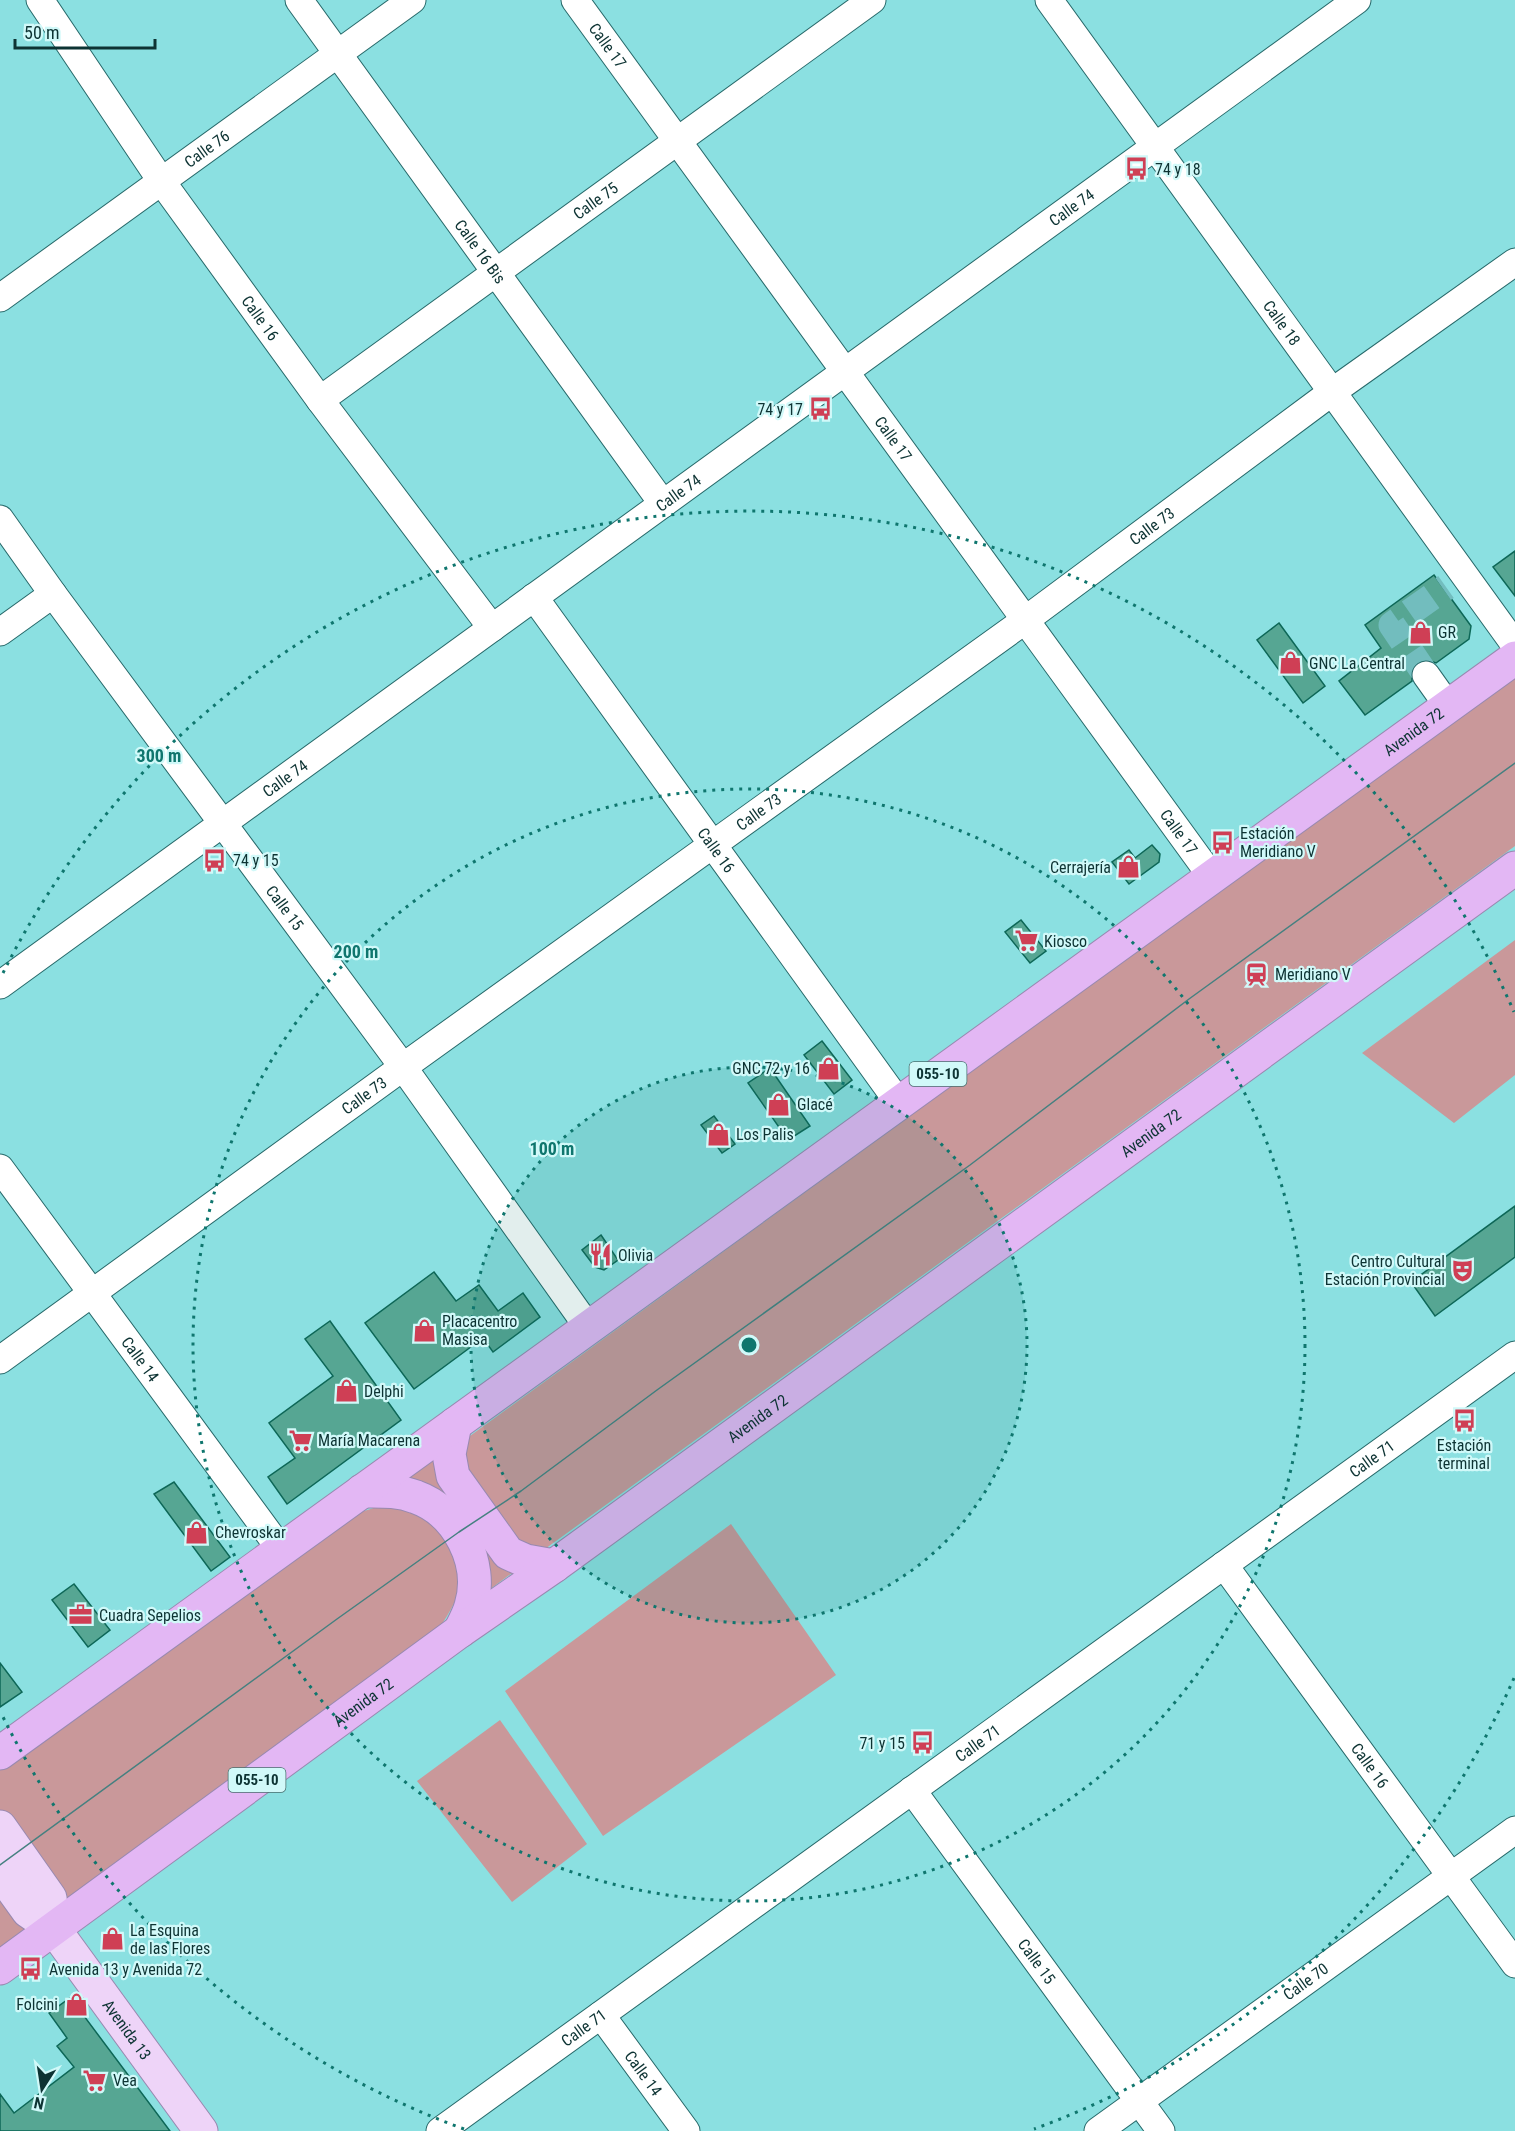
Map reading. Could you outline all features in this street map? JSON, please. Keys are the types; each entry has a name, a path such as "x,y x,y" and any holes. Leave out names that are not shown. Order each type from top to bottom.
{"highway":[{"name":"Avenida 72","path":"0,1753 1515,658"},
{"name":"Avenida 72","path":"0,1968 460,1631 554,1566 1515,867"},
{"path":"455,1424 449,1454 453,1476 508,1553 526,1561 554,1566"},
{"path":"362,1491 391,1490 418,1497 441,1511 459,1532 469,1550 474,1577 472,1605 460,1631"}],"main road":[{"name":"Avenida 13","path":"0,1827 50,1898 54,1929"},
{"name":"Avenida 13","path":"0,1872 28,1911 54,1929 201,2131"}],"street":[{"name":"Calle 16","path":"40,0 162,182 320,400 492,628"},
{"name":"Calle 16 Bis","path":"299,0 663,504"},
{"name":"Calle 76","path":"0,298 412,0"},
{"name":"Calle 17","path":"575,0 1212,877"},
{"name":"Calle 75","path":"320,400 872,0"},
{"name":"Calle 18","path":"1049,0 1332,392 1455,581 1515,645"},
{"name":"Calle 74","path":"0,985 1357,0"},
{"name":"Calle 73","path":"0,1360 1024,621 1332,392 1515,262"},
{"name":"Calle 15","path":"0,519 403,1067 588,1327"},
{"path":"0,632 53,594"},
{"name":"Calle 16","path":"534,597 899,1103"},
{"path":"1426,675 1448,706"},
{"name":"Calle 14","path":"0,1168 281,1550"},
{"name":"Calle 71","path":"440,2131 1515,1355"},
{"name":"Calle 16","path":"1224,1565 1515,1964"},
{"name":"Calle 15","path":"912,1790 1161,2131"},
{"name":"Calle 70","path":"1098,2131 1515,1830"},
{"name":"Calle 14","path":"601,2015 686,2131"}],"shaded area":[{"path":"1515,676 1515,846 545,1549 521,1550 459,1467 463,1441"},
{"path":"1515,940 1515,1075 1454,1123 1362,1053"},
{"path":"439,1456 519,1568 482,1595 485,1572 403,1482"},
{"path":"402,1505 442,1524 458,1564 460,1585 457,1596 442,1624 68,1907 0,1814 0,1770 361,1512 380,1506"},
{"path":"731,1524 836,1675 603,1836 505,1691"},
{"path":"500,1720 587,1844 512,1902 417,1781"},
{"path":"0,1889 32,1932 0,1955"}],"building":[{"path":"1515,551 1515,596 1493,567"},
{"name":"GR","path":"1434,575 1471,626 1469,639 1436,663 1425,659 1416,663 1412,669 1412,681 1365,715 1339,681 1381,648 1365,625"},
{"name":"GNC La Central","path":"1279,623 1325,686 1303,703 1257,640"},
{"path":"1152,845 1160,854 1159,862 1129,884 1112,862 1129,850 1135,858"},
{"name":"Kiosco","path":"1021,920 1046,951 1030,963 1005,932"},
{"name":"GNC 72 y 16","path":"822,1041 852,1080 834,1094 804,1055"},
{"name":"Glacé","path":"770,1068 810,1126 788,1140 748,1083"},
{"name":"Los Palis","path":"714,1116 735,1144 722,1153 701,1125"},
{"name":"Centro Cultural Estación Provincial","path":"1515,1206 1515,1257 1435,1316 1411,1282"},
{"name":"Olivia","path":"601,1235 618,1260 604,1270 595,1267 582,1250"},
{"name":"Placacentro Masisa","path":"434,1272 456,1301 479,1285 498,1311 523,1293 540,1317 493,1352 483,1338 414,1389 365,1323"},
{"name":"Delphi","path":"330,1321 401,1420 287,1504 268,1477 295,1458 269,1423 333,1376 305,1339"},
{"name":"Chevroskar","path":"174,1482 230,1557 211,1571 154,1494"},
{"name":"Cuadra Sepelios","path":"74,1584 110,1630 88,1647 52,1600"},
{"path":"0,1663 22,1692 0,1707"},
{"name":"Vea","path":"74,1995 85,2009 81,2012 170,2131 0,2131 0,2094 14,2113 74,2067 57,2046 67,2038 49,2013"}],"tunnel":[{"path":"1426,675 1392,625 1446,587"}],"tram line":[{"path":"0,1865 337,1619 521,1491 657,1390 970,1165 1189,999 1515,763"}],"place":[{"name":"74 y 18","path":"1137,169"},
{"name":"74 y 17","path":"821,409"},
{"name":"GR","path":"1420,632"},
{"name":"GNC La Central","path":"1291,663"},
{"name":"Estación Meridiano V","path":"1222,842"},
{"name":"74 y 15","path":"215,860"},
{"name":"Cerrajería","path":"1129,867"},
{"name":"Kiosco","path":"1026,941"},
{"name":"Meridiano V","path":"1257,974"},
{"name":"GNC 72 y 16","path":"828,1068"},
{"name":"Glacé","path":"779,1104"},
{"name":"Los Palis","path":"718,1134"},
{"name":"Olivia","path":"600,1255"},
{"name":"Centro Cultural Estación Provincial","path":"1463,1270"},
{"name":"Placacentro Masisa","path":"424,1330"},
{"name":"Delphi","path":"346,1391"},
{"name":"Estación terminal","path":"1464,1420"},
{"name":"María Macarena","path":"300,1440"},
{"name":"Chevroskar","path":"197,1532"},
{"name":"Cuadra Sepelios","path":"81,1615"},
{"name":"71 y 15","path":"923,1743"},
{"name":"La Esquina de las Flores","path":"112,1939"},
{"name":"Avenida 13 y Avenida 72","path":"31,1969"},
{"name":"Folcini","path":"76,2004"},
{"name":"Vea","path":"95,2080"}]}
